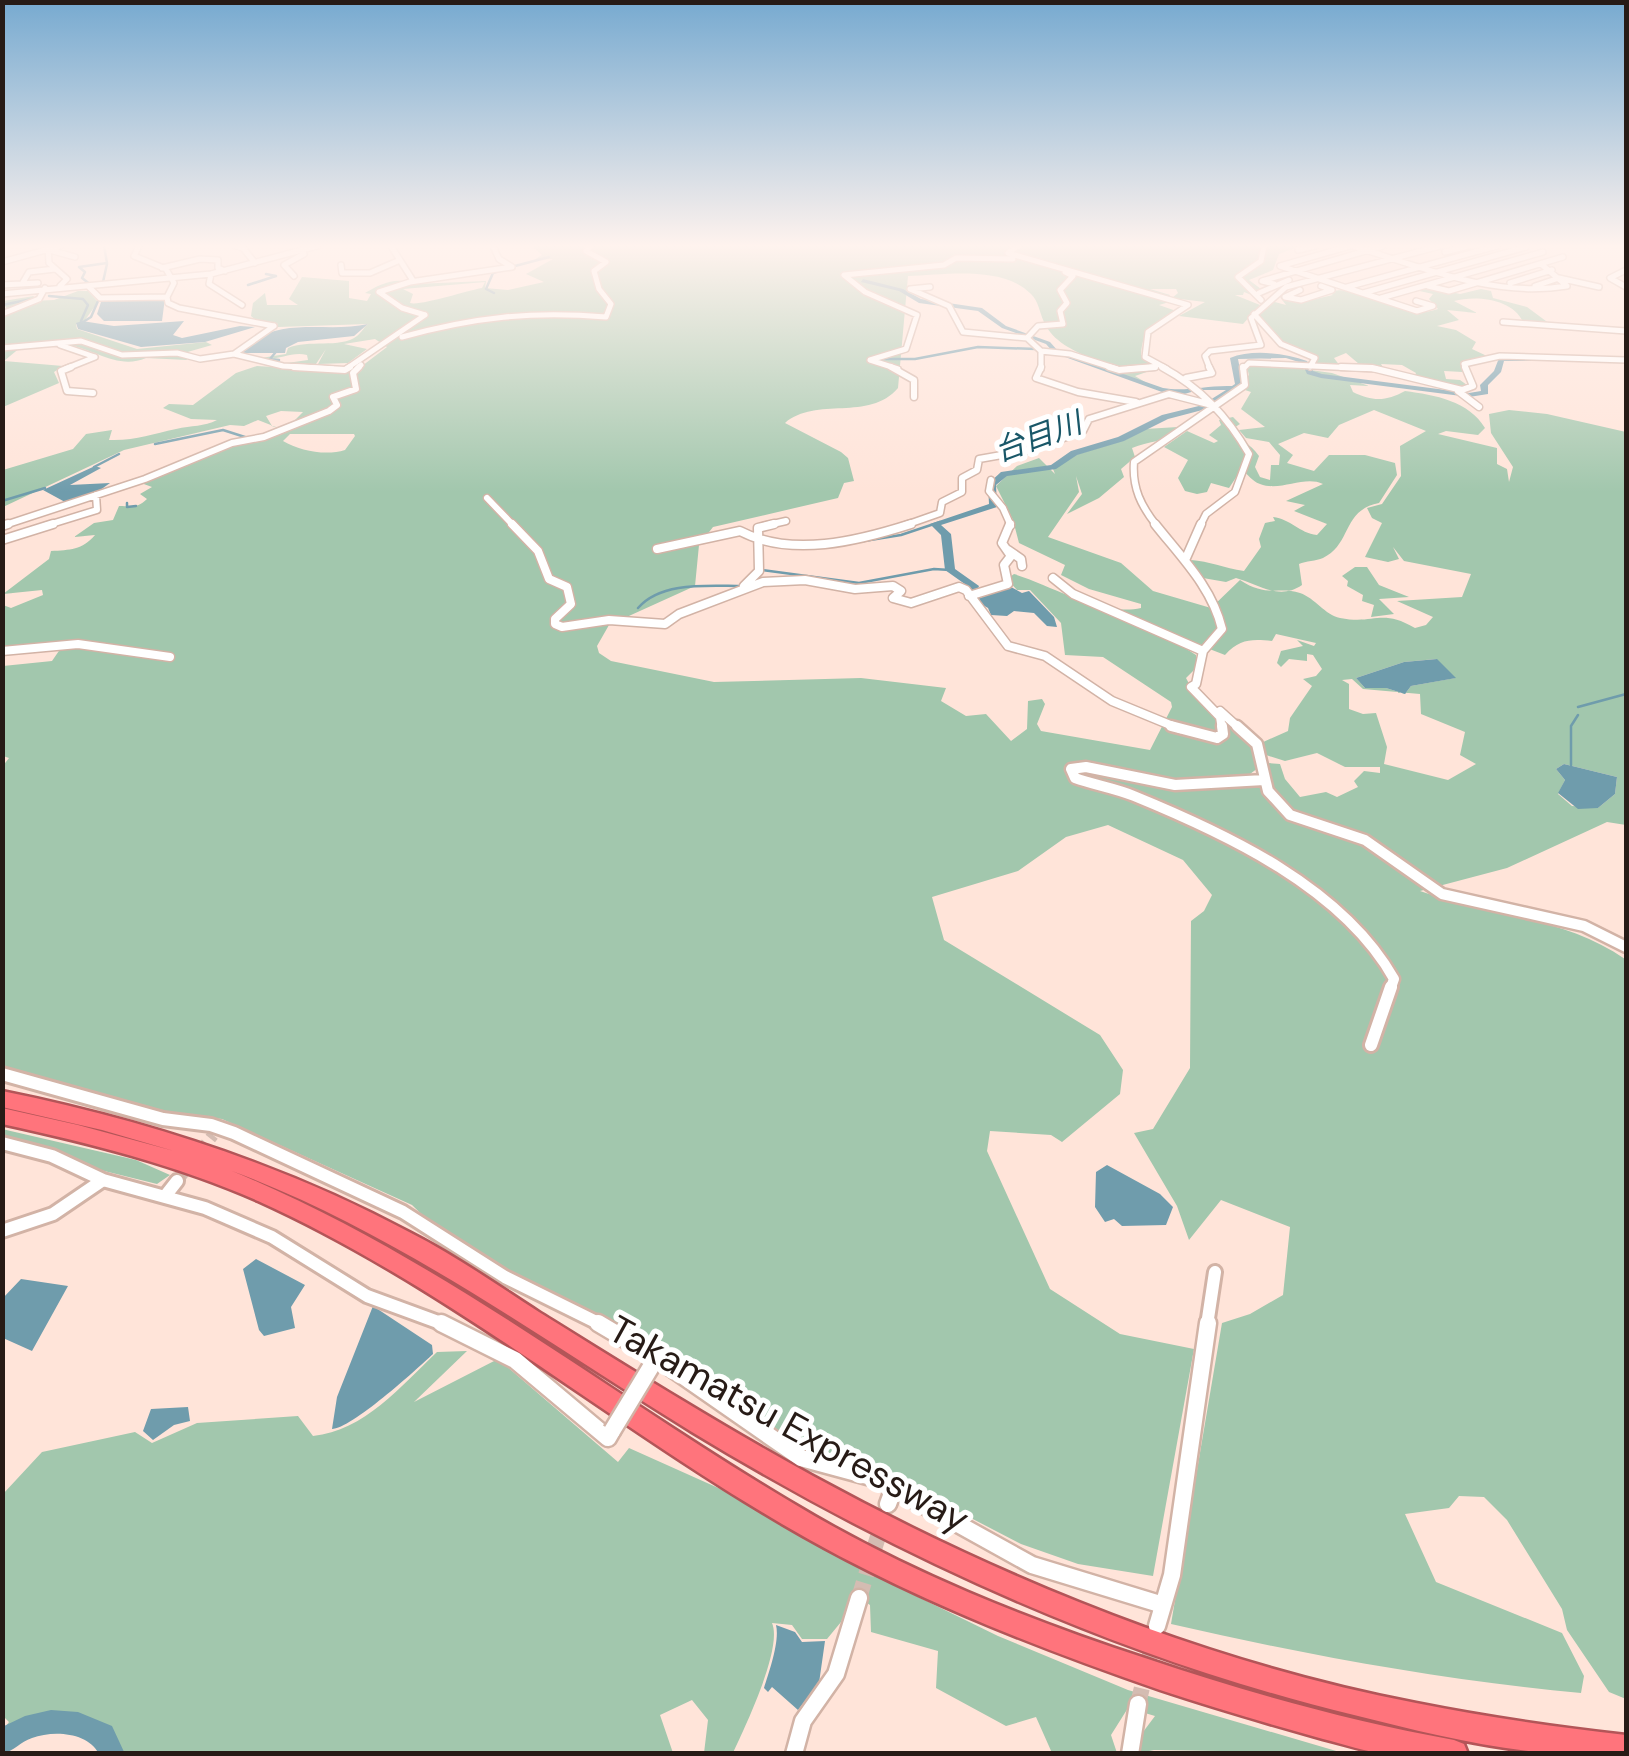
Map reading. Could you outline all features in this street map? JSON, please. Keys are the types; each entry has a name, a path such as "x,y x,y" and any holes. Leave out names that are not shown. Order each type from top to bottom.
{"highway":[{"name":"Takamatsu Expressway","path":"2,1099 77,1113 238,1163 390,1232 708,1429 810,1487 907,1539 1048,1604 1159,1645 1299,1688 1550,1742 1626,1749"},
{"name":"Takamatsu Expressway","path":"2,1116 142,1149 224,1177 296,1209 389,1258 794,1517 890,1568 1040,1634 1149,1674 1301,1720 1454,1754"}],"street":[{"path":"234,354 273,328"},
{"path":"2,526 232,443 264,437 332,409 337,405 332,397 356,388 353,373 382,345 408,328"},
{"path":"382,345 437,328"},
{"path":"914,328 906,348 870,360 898,369 914,380 914,397"},
{"path":"961,328 963,332 1029,336 1041,350 1118,370 1158,367"},
{"path":"1029,336 1036,328"},
{"path":"1155,328 1148,332 1145,357 1197,388 1237,431 1249,457 1235,492 1206,514 1186,558"},
{"path":"1186,378 1212,373 1204,356 1207,352 1261,345 1254,328"},
{"path":"1267,328 1281,344 1315,358 1306,366"},
{"path":"1584,328 1626,331"},
{"path":"2,348 81,341 122,354 181,353 200,359 234,354 283,366 345,370 370,355"},
{"path":"24,344 66,346 95,356 61,371 66,391 92,392"},
{"path":"1041,350 1041,370 1036,378 1081,393 1140,404"},
{"path":"1461,393 1473,387 1464,369 1466,363 1500,356 1626,360"},
{"path":"487,498 538,550 549,579 567,587 571,604 554,619 562,628 609,620 665,624 760,574 855,589 893,586 901,591 892,598 902,603 956,587 966,590 1000,629 1008,646 1024,646 1042,654 1102,695 1152,718 1221,737 1222,722 1192,686 1196,684 1203,651 1223,625 1216,605 1186,558 1139,501 1131,473 1134,462 1181,433 1183,424 1244,385 1244,364 1372,368 1461,393 1479,406"},
{"path":"657,549 740,531 756,542 845,539 917,522 938,514 942,502 962,492 962,478 978,469 979,459 1043,446 1080,432 1089,419 1197,388"},
{"path":"1177,394 1213,404"},
{"path":"969,596 1008,584 1004,565 1011,556 1002,547 1011,524 991,493 991,480"},
{"path":"2,540 97,510 96,495"},
{"path":"760,574 758,528 786,521"},
{"path":"1004,540 1005,547 1021,559 1022,566"},
{"path":"1053,578 1072,594 1203,651"},
{"path":"734,591 763,582 792,580"},
{"path":"2,651 78,644 170,657"},
{"path":"1196,684 1204,698 1257,744 1264,780 1274,800 1290,815 1365,840 1442,894 1584,926 1626,947"},
{"path":"1264,780 1175,785 1086,767 1071,769 1076,778 1134,796 1266,860 1356,930 1379,952 1394,980 1371,1045"},
{"path":"2,1074 216,1132 403,1212 505,1277 597,1322 801,1458 875,1478 891,1496 1032,1565 1163,1605"},
{"path":"2,1144 62,1160 103,1180 166,1195 272,1238 367,1296 402,1306 485,1342 515,1360 608,1438 655,1361"},
{"path":"2,1231 54,1214 103,1180"},
{"path":"166,1195 177,1181"},
{"path":"1157,1626 1172,1575 1215,1272"},
{"path":"794,1754 803,1720 836,1674 860,1598"},
{"path":"1130,1754 1138,1704"}],"green space":[{"path":"2,328 77,328 137,349 206,342 212,345 184,353 187,360 146,358 126,362 60,344 3,347"},
{"path":"364,328 903,328 898,388 886,398 858,407 812,411 785,423 841,452 848,458 854,481 844,483 838,498 713,527 699,545 695,586 609,625 597,646 599,653 611,661 714,682 861,678 946,688 941,701 966,716 986,714 1011,741 1027,729 1028,701 1042,699 1045,704 1037,724 1041,731 1150,750 1171,702 1103,657 1065,655 1061,623 1030,590 1017,590 1007,579 1014,574 1110,608 1141,608 1141,604 1089,589 1061,575 1065,565 1019,543 1013,520 996,486 1017,466 1039,458 1055,474 1053,469 1075,455 1125,440 1145,429 1178,427 1179,432 1173,435 1132,448 1135,457 1121,469 1124,477 1099,498 1067,514 1082,494 1076,476 1079,492 1048,537 1121,563 1153,591 1211,608 1240,580 1273,591 1236,578 1226,582 1203,578 1191,560 1244,571 1261,547 1259,539 1265,523 1275,521 1273,517 1317,535 1327,524 1294,511 1305,505 1286,501 1323,484 1308,481 1268,486 1257,483 1241,470 1229,488 1211,483 1207,492 1197,494 1185,491 1178,478 1188,460 1164,447 1187,431 1214,443 1218,441 1209,435 1221,425 1219,420 1233,417 1240,424 1232,429 1259,456 1255,467 1260,477 1270,480 1271,465 1279,465 1280,455 1269,442 1246,438 1239,430 1265,427 1241,409 1251,392 1242,389 1249,384 1245,379 1249,375 1247,367 1258,363 1332,373 1369,386 1350,385 1353,392 1373,399 1405,391 1461,405 1485,428 1478,435 1446,431 1438,434 1497,448 1497,464 1507,469 1509,482 1513,467 1491,433 1489,414 1509,410 1547,414 1626,432 1626,825 1607,822 1507,868 1420,891 1551,925 1602,945 1625,959 1626,1699 1609,1692 1567,1630 1562,1609 1507,1520 1484,1497 1459,1496 1449,1508 1405,1514 1436,1582 1562,1633 1584,1676 1581,1693 1374,1665 1171,1624 1222,1323 1250,1314 1283,1295 1290,1227 1221,1200 1189,1240 1177,1206 1134,1133 1153,1129 1190,1068 1191,921 1204,911 1212,895 1183,860 1108,825 1066,837 1018,871 932,897 944,940 1100,1035 1123,1070 1120,1094 1062,1142 1051,1135 990,1131 987,1151 1050,1289 1120,1334 1194,1349 1153,1576 1078,1564 1021,1544 884,1473 789,1438 684,1364 589,1310 507,1272 445,1237 412,1205 222,1119 166,1113 3,1069 2,767 9,758 3,756 3,666 52,661 63,645 3,649 3,605 11,608 43,595 42,590 3,594 49,559 51,551 85,544 95,535 74,537 94,523 113,520 119,506 134,506 147,499 140,494 152,487 141,483 201,455 283,432 303,412 281,411 266,416 272,425 258,420 124,450 3,507 3,470 73,449 86,434 112,430 109,440 127,439 217,420 191,419 163,408 169,404 193,405 236,373 257,366 354,372 387,347 375,339 344,344 367,349 348,363 318,364 326,349 316,364 280,364 308,360 307,355 301,354 261,358 286,354 288,348 296,345 350,340","holes":["1374,410 1426,431 1400,446 1401,476 1382,504 1367,508 1372,518 1382,523 1365,557 1388,562 1399,559 1393,547 1404,561 1471,574 1462,597 1397,601 1433,617 1426,625 1415,628 1393,619 1340,618 1305,595 1288,591 1302,585 1299,564 1332,552 1359,513 1367,507 1379,503 1397,475 1395,463 1365,455 1329,455 1314,471 1287,463 1293,455 1278,444 1304,433 1328,438 1339,425","290,434 355,436 345,450 330,453 313,452 283,441","1150,626 1225,655 1241,643 1272,641 1276,634 1316,643 1314,646 1297,640 1303,646 1281,651 1277,663 1281,667 1289,659 1307,661 1307,654 1313,655 1322,669 1316,676 1303,679 1312,686 1290,718 1288,731 1261,743 1266,755 1285,761 1317,753 1345,767 1380,767 1380,773 1364,771 1354,781 1358,787 1337,797 1326,792 1300,797 1285,779 1280,764 1268,763 1269,788 1274,799 1255,783 1193,788 1172,785 1246,777 1258,768 1247,742 1204,702 1186,678 1196,668 1196,655","1436,659 1455,678 1411,686 1406,693 1420,694 1421,714 1465,732 1460,755 1476,764 1448,780 1384,764 1387,747 1376,713 1349,709 1349,684 1342,680 1352,679 1363,689 1399,692 1365,688 1356,678 1404,662","1564,764 1617,777 1615,794 1598,808 1572,806 1558,794 1565,780 1556,769"]},
{"path":"1152,328 1145,337 1141,355 1158,368 1135,376 1150,385 1094,365 1092,359 1071,349 1048,329"},
{"path":"1270,328 1446,328 1476,342 1472,349 1487,356 1461,363 1463,372 1444,371 1446,379 1460,380 1467,385 1465,388 1414,377 1416,373 1402,365 1381,364 1384,369 1359,364 1346,353 1334,358 1340,366 1314,365 1315,356 1283,344"},
{"path":"21,347 4,361 63,366 54,372 59,383 3,407 3,350"},
{"path":"1355,567 1367,567 1379,585 1409,597 1379,599 1394,614 1371,617 1374,605 1362,601 1363,595 1347,586 1348,581 1342,576"},
{"path":"2,1129 136,1160 170,1175 157,1184 92,1168 56,1149 3,1139"},
{"path":"467,1351 414,1402 498,1359 618,1462 629,1448 725,1491 869,1573 998,1636 1128,1690 1343,1753 1139,1753 1143,1732 1155,1716 1128,1708 1111,1735 1117,1753 1052,1753 1036,1717 1006,1726 936,1688 938,1651 871,1632 870,1605 853,1593 841,1622 827,1639 802,1639 792,1625 772,1623 774,1635 768,1668 733,1753 704,1753 708,1720 692,1700 660,1715 673,1753 119,1753 103,1730 62,1716 33,1719 18,1726 3,1741 3,1730 9,1722 2,1715 3,1494 42,1452 135,1432 152,1443 197,1423 298,1416 313,1436 331,1432 349,1426 381,1405 437,1352"}],"water":[{"path":"179,328 173,335 182,338 231,328 252,328 205,342 141,347 78,329"},
{"path":"363,328 354,336 298,342 286,348 285,353 241,353 268,333 284,329"},
{"path":"95,466 101,468 70,485 110,483 96,493 65,502 43,490"},
{"path":"1011,587 1022,593 1029,591 1054,617 1057,627 1047,626 1034,613 991,615 988,608 974,600"},
{"path":"1437,659 1456,678 1411,686 1405,694 1386,688 1365,688 1356,678 1404,662"},
{"path":"1564,764 1617,777 1615,794 1598,808 1578,809 1558,793 1565,780 1556,769"},
{"path":"1107,1165 1160,1194 1173,1207 1166,1225 1122,1226 1114,1219 1105,1222 1095,1207 1096,1172"},
{"path":"256,1259 305,1285 291,1307 295,1328 264,1336 259,1330 243,1269"},
{"path":"21,1279 68,1286 32,1351 3,1338 3,1298"},
{"path":"373,1306 432,1345 433,1354 368,1409 332,1429 337,1397"},
{"path":"188,1407 190,1421 174,1425 153,1440 143,1431 151,1409"},
{"path":"776,1625 795,1632 802,1642 825,1641 819,1683 798,1710 772,1687 768,1692 764,1688 775,1648"}],"waterway":[{"path":"1007,328 1048,343 1056,352 1162,390 1181,393 1195,389"},
{"path":"881,359 915,359 978,347 1036,349"},
{"path":"275,353 270,359 279,360"},
{"name":"台目川","path":"1213,402 1239,385 1233,358 1238,357 1287,356 1305,362 1310,372 1321,376 1469,395 1485,392 1484,385 1497,372 1501,359 1571,359"},
{"path":"1199,388 1230,388"},
{"name":"台目川","path":"971,594 974,586 950,570 946,534 935,524 994,505 992,484 1004,474 1053,467 1074,453 1121,439 1165,417 1207,406"},
{"path":"155,444 223,430 248,438"},
{"path":"94,467 119,454"},
{"path":"2,501 45,488"},
{"path":"127,503 127,507 136,506"},
{"path":"864,541 901,535 940,522"},
{"path":"762,570 859,583 934,569 950,570"},
{"path":"638,608 672,589 742,586"},
{"path":"1578,707 1626,694"},
{"path":"1571,765 1571,726 1578,715"},
{"path":"2,1743 25,1728 64,1722 103,1735 113,1754"}],"tunnel":[{"path":"177,1181 213,1135"},
{"path":"859,1598 888,1504"},
{"path":"1138,1704 1153,1642"}]}
